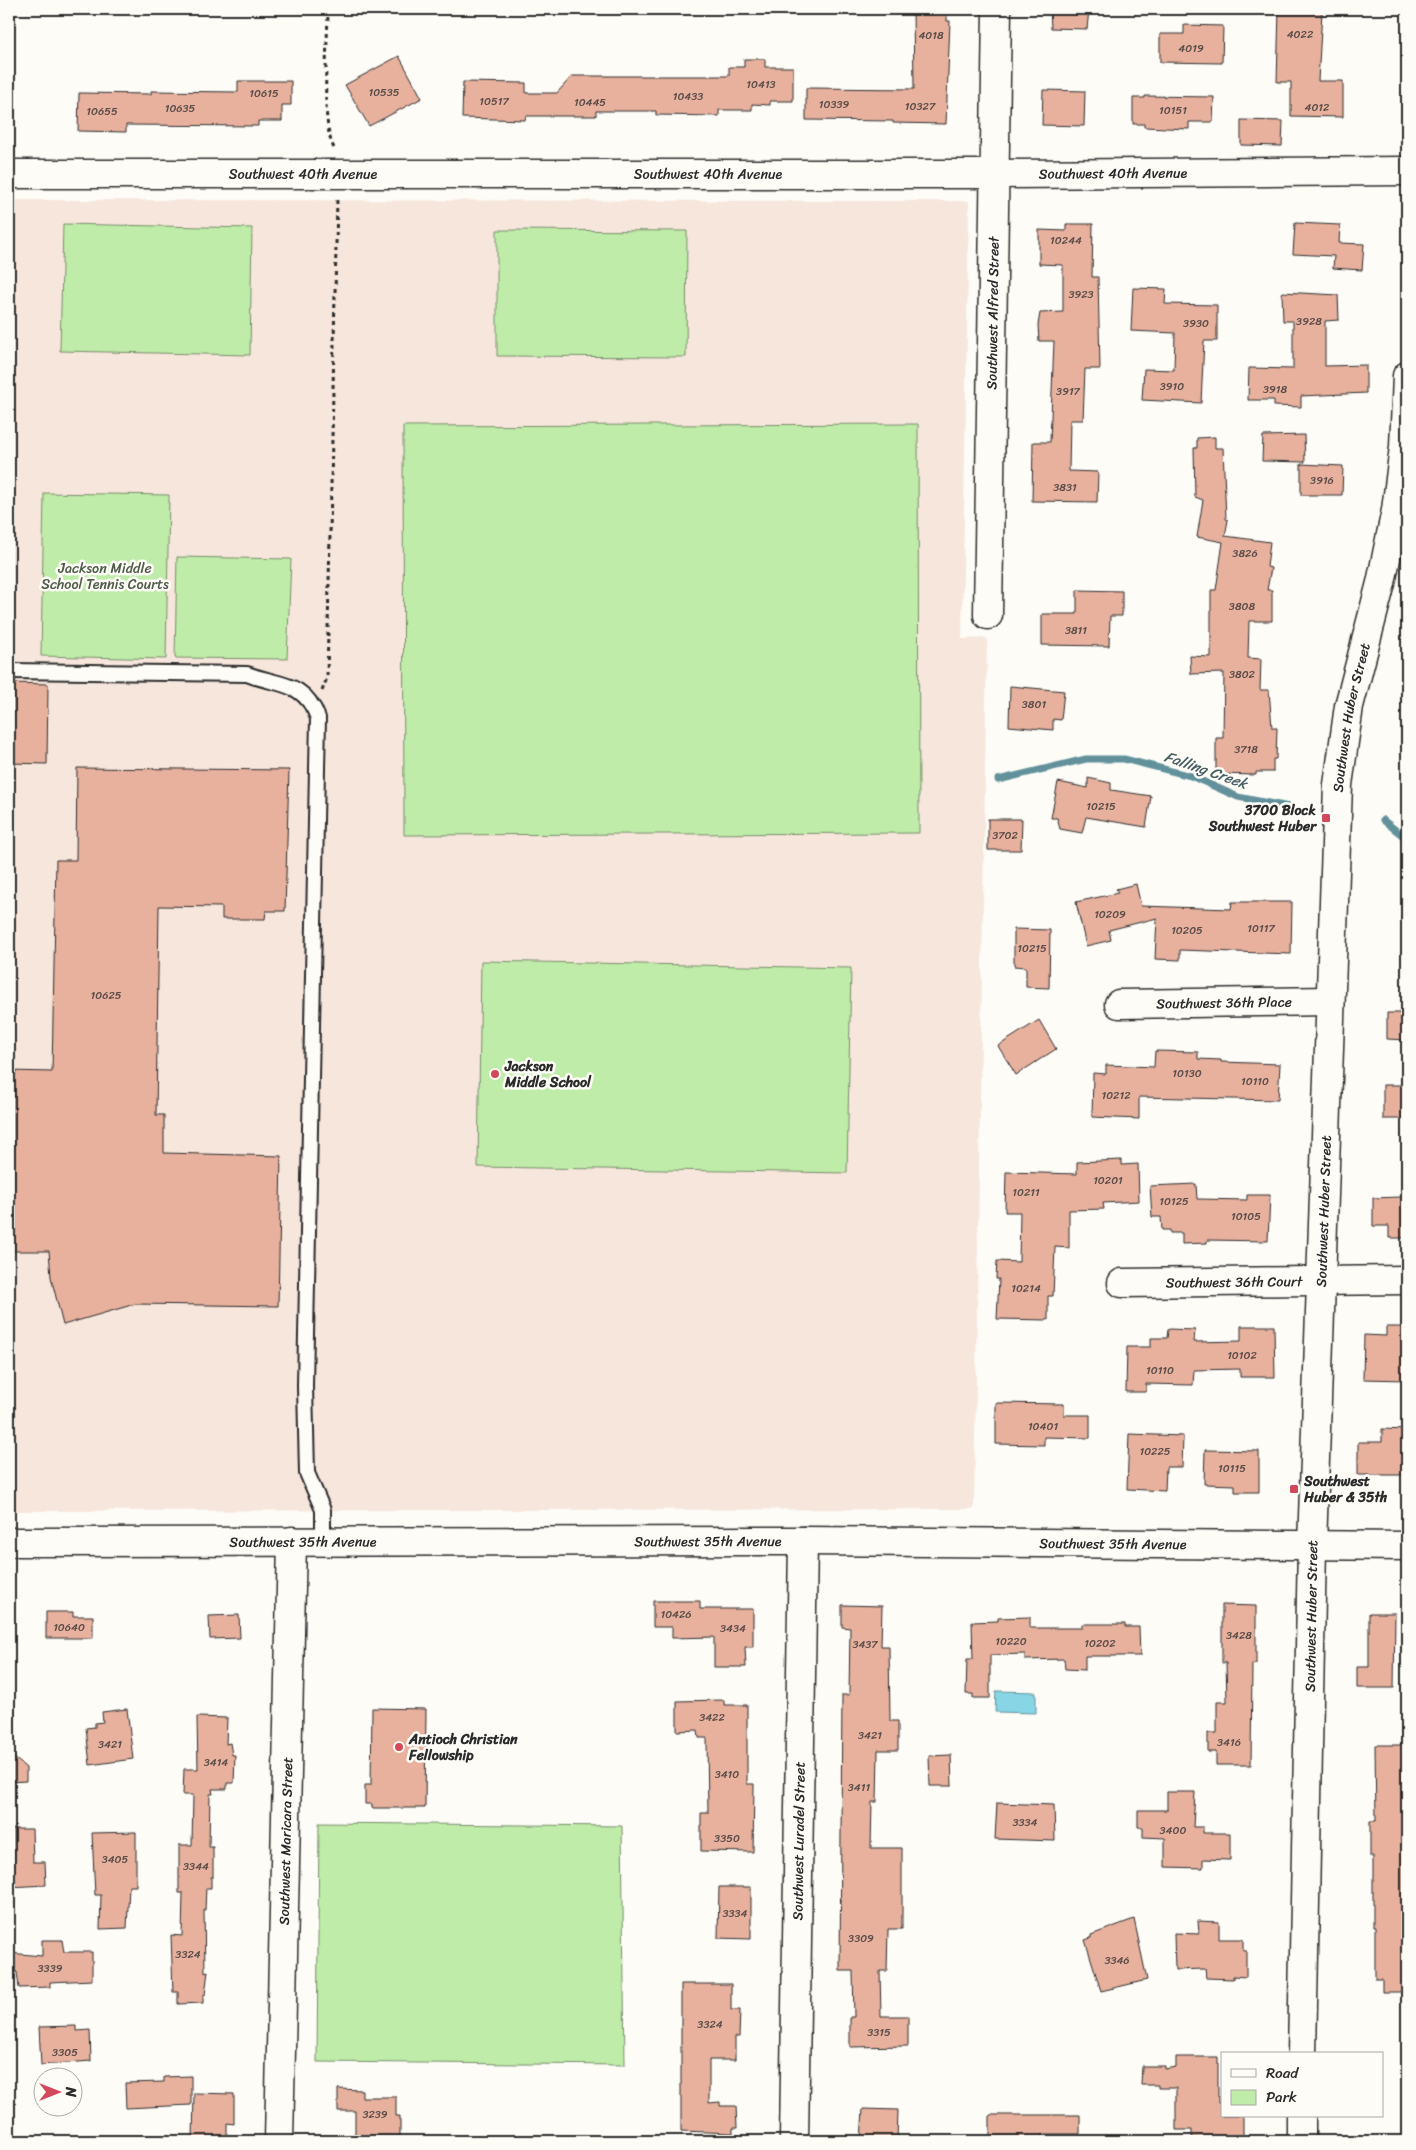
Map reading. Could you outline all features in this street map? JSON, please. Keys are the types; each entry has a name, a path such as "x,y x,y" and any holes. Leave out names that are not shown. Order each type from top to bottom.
{"street":[{"name":"Southwest Alfred Street","path":"988,615 997,9"},
{"name":"Southwest 40th Avenue","path":"9,174 996,174 1407,171"},
{"name":"Southwest Huber Street","path":"1302,2052 1312,1546 1334,870 1342,747 1349,706 1381,583 1396,510 1404,447 1407,376"},
{"name":"Southwest 36th Place","path":"1119,1004 1330,1001"},
{"name":"Southwest 36th Court","path":"1122,1283 1407,1280"},
{"name":"Southwest Maricara Street","path":"279,2141 292,1541"},
{"name":"Southwest 35th Avenue","path":"9,1542 803,1541 1407,1546"},
{"name":"Southwest Luradel Street","path":"794,2141 803,1541"},
{"path":"1301,2118 1301,2141"}],"lane":[{"path":"9,671 247,674 262,680 277,681 289,685 299,691 314,707 318,727 305,1440 307,1473 323,1510 323,1541"}],"path":[{"path":"328,9 326,120 330,140 338,153"},
{"path":"314,707 327,678 337,190"}],"shaded area":[{"name":"Jackson Middle School","path":"9,200 969,201 962,639 987,638 974,1509 9,1511"}],"green space":[{"path":"63,224 252,228 250,355 60,351"},
{"path":"497,230 687,231 686,357 497,356"},
{"path":"918,424 919,833 404,835 403,426"},
{"name":"Jackson Middle School Tennis Courts","path":"44,493 169,495 166,659 41,656"},
{"path":"177,557 291,559 287,659 175,658"},
{"path":"481,961 851,968 847,1173 478,1167"},
{"path":"319,1823 622,1826 625,2065 317,2062"}],"water":[{"path":"996,1691 1036,1692 1036,1713 995,1712"}],"building":[{"path":"913,9 947,9 947,21 950,21 946,124 806,120 806,88 914,89"},
{"path":"1050,9 1089,9 1087,29 1051,28"},
{"path":"1279,9 1320,9 1322,12 1318,81 1343,81 1343,117 1291,116 1291,82 1277,82"},
{"path":"1184,25 1223,26 1222,63 1160,62 1160,34 1184,34"},
{"path":"399,56 422,98 369,126 345,85"},
{"path":"744,59 765,59 765,67 793,67 793,101 770,101 770,105 752,104 752,110 719,110 719,116 656,115 656,111 596,111 596,116 526,116 525,120 462,118 463,82 526,83 526,93 557,93 572,76 729,76 729,67 744,67"},
{"path":"238,81 291,81 291,105 282,105 282,121 258,121 258,126 126,125 126,132 78,131 79,93 151,94 151,91 238,92"},
{"path":"1043,90 1085,91 1084,126 1042,125"},
{"path":"1145,96 1214,97 1213,122 1189,122 1189,129 1144,127 1144,124 1133,124 1133,98 1145,98"},
{"path":"1241,120 1283,121 1282,146 1241,145"},
{"path":"1295,223 1340,225 1339,243 1364,244 1362,270 1333,268 1334,256 1293,254"},
{"path":"1066,224 1093,224 1092,277 1098,277 1100,369 1085,369 1083,420 1070,420 1069,471 1098,472 1097,502 1032,501 1033,442 1050,442 1054,341 1039,341 1038,325 1040,313 1063,312 1063,265 1039,264 1039,230 1066,231"},
{"path":"1133,288 1166,289 1165,304 1217,305 1217,341 1204,341 1201,403 1142,400 1144,369 1174,370 1175,333 1131,331"},
{"path":"1282,292 1338,295 1339,320 1325,321 1325,366 1366,365 1366,393 1301,396 1301,407 1274,406 1274,400 1248,400 1249,368 1293,369 1293,321 1283,321"},
{"path":"1304,435 1305,462 1262,461 1263,436"},
{"path":"1215,437 1215,448 1223,448 1226,519 1228,520 1225,536 1270,542 1267,567 1271,568 1267,590 1272,590 1272,621 1249,621 1248,658 1261,659 1260,690 1269,690 1272,728 1277,728 1276,759 1273,759 1273,772 1256,772 1256,775 1216,774 1216,738 1223,738 1224,673 1191,674 1190,656 1211,657 1211,590 1216,590 1223,542 1197,537 1203,500 1195,497 1194,448 1197,448 1197,438"},
{"path":"1301,464 1343,466 1342,495 1301,495"},
{"path":"1077,590 1122,591 1122,616 1110,616 1109,646 1042,645 1042,614 1077,614"},
{"path":"9,683 48,684 47,764 9,763"},
{"path":"1010,686 1064,691 1061,720 1053,719 1053,730 1009,726"},
{"path":"77,768 289,770 285,911 266,911 265,919 222,919 222,907 159,906 156,1115 164,1115 164,1153 281,1156 278,1306 135,1304 63,1325 51,1277 49,1251 9,1251 9,1071 52,1072 56,860 76,860"},
{"path":"1088,778 1111,783 1111,790 1151,796 1146,827 1086,817 1082,833 1060,829 1057,818 1051,818 1058,782 1088,788"},
{"path":"988,819 1022,819 1021,850 988,850"},
{"path":"1136,884 1141,906 1231,909 1232,902 1292,902 1291,954 1180,950 1180,960 1155,959 1157,918 1109,930 1111,940 1086,946 1076,902 1118,893 1116,889"},
{"path":"1014,929 1050,930 1049,988 1026,987 1026,967 1014,966"},
{"path":"1387,1013 1407,1013 1407,1040 1387,1039"},
{"path":"1039,1020 1056,1049 1016,1075 998,1046"},
{"path":"1155,1051 1198,1052 1198,1059 1221,1060 1221,1062 1280,1064 1278,1100 1139,1097 1139,1119 1092,1117 1093,1073 1106,1074 1106,1065 1154,1067"},
{"path":"1383,1085 1407,1085 1407,1119 1383,1119"},
{"path":"1122,1160 1122,1165 1138,1164 1139,1201 1103,1203 1104,1209 1069,1210 1069,1248 1055,1247 1053,1296 1048,1296 1048,1320 997,1319 999,1279 996,1279 997,1261 1019,1262 1020,1212 1005,1212 1006,1172 1077,1174 1077,1162"},
{"path":"1196,1184 1197,1199 1247,1200 1247,1195 1270,1195 1268,1241 1207,1240 1207,1243 1182,1244 1182,1233 1170,1233 1170,1230 1162,1230 1161,1217 1152,1217 1150,1186"},
{"path":"1373,1198 1407,1198 1407,1238 1389,1238 1389,1226 1373,1226"},
{"path":"1241,1326 1274,1326 1275,1377 1240,1377 1240,1369 1194,1370 1193,1385 1146,1384 1146,1392 1126,1392 1127,1347 1151,1347 1151,1338 1167,1338 1168,1329 1195,1330 1194,1342 1241,1341"},
{"path":"1386,1327 1407,1327 1407,1380 1363,1379 1364,1335 1386,1336"},
{"path":"996,1403 1064,1404 1064,1415 1090,1415 1090,1438 1044,1437 1044,1445 996,1444"},
{"path":"1382,1429 1407,1430 1407,1475 1358,1475 1358,1442 1382,1442"},
{"path":"1129,1434 1183,1436 1182,1467 1166,1467 1165,1491 1127,1489"},
{"path":"1205,1450 1259,1451 1259,1492 1235,1492 1235,1485 1204,1484"},
{"path":"653,1601 700,1601 700,1609 753,1609 753,1647 745,1647 746,1667 714,1667 714,1637 672,1638 672,1627 653,1627"},
{"path":"842,1605 882,1606 881,1646 889,1646 890,1721 898,1721 898,1750 878,1750 877,1802 872,1802 871,1848 902,1848 902,1929 888,1929 887,1971 880,1971 881,2016 908,2016 908,2046 850,2047 850,2017 854,2017 853,1971 840,1971 842,1695 849,1695 850,1628 842,1627"},
{"path":"1222,1605 1256,1606 1256,1664 1252,1664 1251,1765 1216,1765 1216,1752 1208,1752 1208,1733 1217,1733 1217,1702 1227,1702 1226,1663 1222,1663"},
{"path":"46,1612 73,1612 73,1616 93,1616 93,1638 46,1638"},
{"path":"1369,1613 1395,1613 1394,1688 1357,1688 1357,1667 1369,1667"},
{"path":"239,1615 240,1638 210,1639 209,1616"},
{"path":"1030,1617 1030,1628 1082,1628 1082,1624 1125,1624 1125,1627 1139,1627 1140,1656 1085,1656 1085,1670 1065,1669 1064,1659 1025,1660 1025,1654 990,1655 990,1698 973,1698 973,1694 966,1694 967,1659 973,1659 972,1622 998,1621 998,1618"},
{"path":"724,1700 724,1705 747,1705 747,1784 754,1784 753,1852 701,1851 701,1813 708,1813 707,1738 699,1738 698,1730 677,1731 677,1701"},
{"name":"Antioch Christian Fellowship","path":"372,1708 426,1709 425,1808 372,1808 372,1804 365,1804 365,1785 371,1785"},
{"path":"127,1709 133,1759 90,1765 86,1728 95,1727 95,1723 103,1722 102,1712"},
{"path":"197,1717 227,1718 226,1744 230,1743 232,1755 235,1755 234,1783 227,1783 227,1789 212,1789 213,1794 210,1794 209,1847 213,1847 213,1877 211,1877 211,1888 206,1888 204,1910 205,1972 208,1971 203,2003 178,2004 178,1992 173,1992 171,1935 182,1936 183,1893 179,1893 179,1845 192,1845 193,1795 183,1795 184,1769 198,1769"},
{"path":"1375,1745 1407,1745 1407,1992 1382,1992 1382,1979 1375,1979 1373,1857 1370,1857 1370,1821 1376,1821"},
{"path":"9,1753 26,1768 26,1781 9,1782"},
{"path":"951,1755 952,1786 930,1786 929,1756"},
{"path":"1167,1792 1195,1792 1193,1827 1203,1827 1203,1833 1230,1833 1230,1860 1203,1859 1203,1868 1165,1867 1165,1838 1143,1837 1143,1827 1138,1827 1138,1810 1167,1810"},
{"path":"997,1803 1054,1805 1055,1841 995,1839"},
{"path":"9,1829 32,1829 33,1862 45,1862 46,1885 10,1887"},
{"path":"136,1832 136,1886 129,1886 127,1928 100,1929 101,1895 95,1895 92,1833"},
{"path":"719,1887 751,1887 751,1939 718,1938"},
{"path":"1134,1919 1147,1980 1101,1991 1085,1940 1091,1938 1091,1935"},
{"path":"1198,1921 1219,1922 1219,1939 1243,1939 1243,1950 1246,1950 1246,1977 1233,1976 1233,1979 1206,1978 1205,1969 1175,1970 1174,1933 1199,1934"},
{"path":"42,1940 62,1940 64,1952 92,1952 92,1980 50,1982 50,1987 19,1988 17,1972 9,1972 9,1953 42,1956"},
{"path":"681,1984 731,1984 731,2010 740,2010 739,2037 735,2037 735,2060 709,2060 709,2103 720,2102 720,2106 736,2106 737,2128 733,2128 733,2133 681,2131"},
{"path":"76,2026 76,2031 90,2030 91,2061 41,2065 39,2027"},
{"path":"1176,2057 1218,2057 1218,2103 1221,2103 1221,2118 1243,2118 1243,2139 1192,2139 1192,2130 1176,2130 1176,2088 1158,2088 1158,2085 1141,2085 1142,2066 1165,2066 1165,2069 1176,2067"},
{"path":"191,2076 191,2105 126,2108 125,2083 164,2082 164,2077"},
{"path":"338,2089 362,2090 362,2097 396,2097 396,2116 400,2116 400,2137 355,2137 355,2111 338,2111"},
{"path":"194,2093 234,2094 234,2124 227,2123 227,2139 193,2139"},
{"path":"863,2109 898,2110 897,2141 861,2141"},
{"path":"990,2115 1080,2115 1080,2134 1043,2134 1043,2141 990,2141"}],"waterway":[{"name":"Falling Creek","path":"998,780 1086,759 1124,759 1191,776 1238,797 1289,807"},
{"name":"Falling Creek","path":"1383,820 1407,839"}],"place":[{"name":"3700 Block Southwest Huber","path":"1326,818"},
{"name":"Jackson Middle School","path":"495,1074"},
{"name":"Southwest Huber & 35th","path":"1294,1489"},
{"name":"Antioch Christian Fellowship","path":"399,1747"}]}
